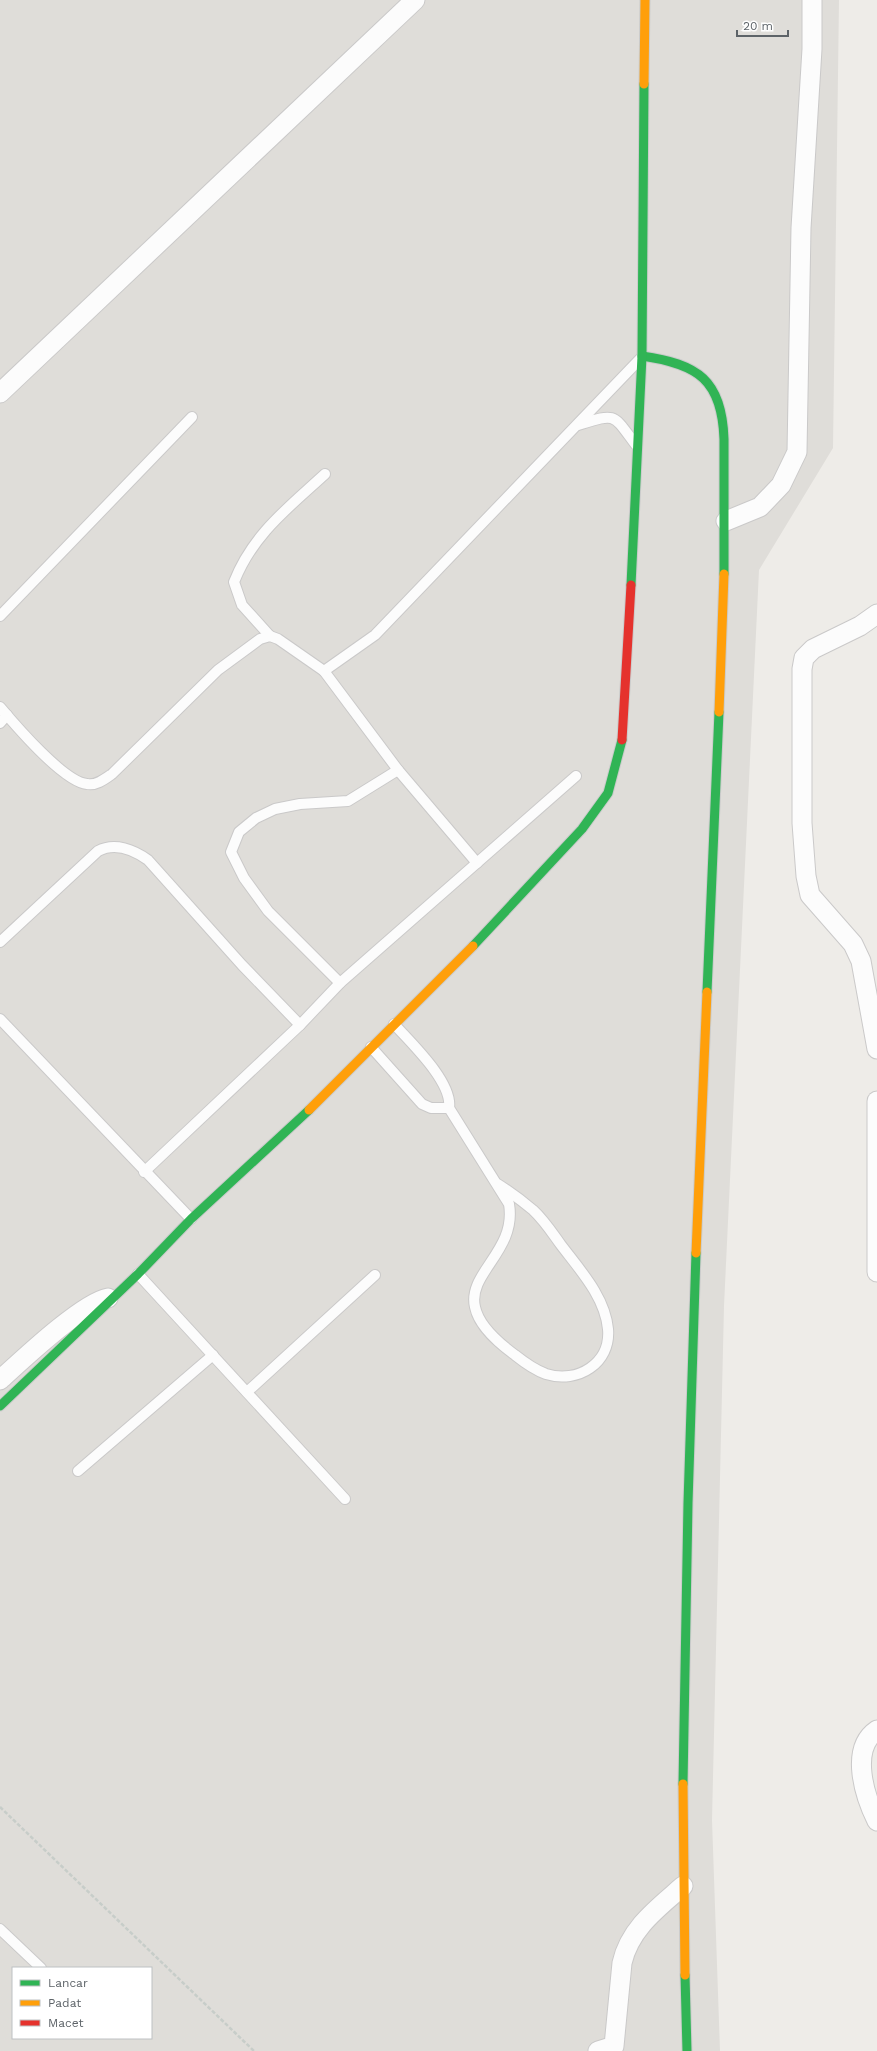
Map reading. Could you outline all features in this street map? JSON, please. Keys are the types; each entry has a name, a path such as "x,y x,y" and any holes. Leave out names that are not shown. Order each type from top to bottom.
{"street":[{"path":"0,393 415,0"},
{"path":"0,1406 138,1274 190,1219 287,1132 492,927 582,829 608,793 622,744 639,448 642,356 645,0"},
{"path":"726,521 760,507 781,485 797,452 801,228 812,49 812,0"},
{"path":"642,356 672,359 697,370 716,395 723,420 726,521 718,766 688,1468 683,1691 683,1886 687,2051"},
{"path":"877,614 860,626 813,649 804,658 802,684 802,823 806,876 810,895 853,944 861,960 877,1049"},
{"path":"877,1101 877,1272"},
{"path":"0,1380 29,1354 85,1309 98,1301 114,1297"},
{"path":"877,1730 865,1744 862,1777 869,1804 877,1821"},
{"path":"608,2049 625,1951 640,1925 683,1886"}],"lane":[{"path":"324,671 375,635 578,425 642,356"},
{"path":"578,425 607,416 614,418 639,448"},
{"path":"0,616 192,417"},
{"path":"325,474 263,530 242,560 234,582 242,605 270,636 294,649 324,671 398,770 477,863"},
{"path":"0,707 4,719 56,765 74,780 89,785 99,782 112,774 218,670 260,639 270,636"},
{"path":"340,983 268,911 244,878 231,852 239,832 256,818 275,809 300,804 348,801 398,770"},
{"path":"144,1172 300,1025 340,983 576,776"},
{"path":"0,942 98,851 109,847 128,850 138,853 148,860 242,965 300,1025"},
{"path":"0,1019 190,1219"},
{"path":"394,1024 420,1052 440,1080 448,1100 449,1108 509,1204 510,1221 508,1234 502,1247 478,1282 475,1292 477,1316 496,1339 529,1366 547,1374 562,1376 578,1375 588,1371 599,1360 607,1343 608,1329 605,1316 595,1291 534,1211 512,1193 496,1183"},
{"path":"371,1047 422,1104 431,1108 449,1108"},
{"path":"138,1274 345,1499"},
{"path":"247,1392 375,1275"},
{"path":"78,1471 213,1355"},
{"path":"0,1929 40,1967"}],"path":[{"path":"0,1807 254,2051"}],"shaded area":[{"path":"0,0 839,0 833,448 759,570 724,1306 712,1820 720,2051 0,2051"}],"traffic: fast":[{"path":"631,585 642,356 644,84"},
{"path":"642,356 662,359 692,370 703,378 712,389 718,402 722,419 724,439 724,574"},
{"path":"707,992 719,712"},
{"path":"473,946 582,829 608,793 622,740"},
{"path":"0,1406 138,1274 191,1219 309,1110"},
{"path":"683,1784 688,1503 696,1253"},
{"path":"685,1975 687,2051"}],"traffic: slow":[{"path":"644,84 645,0"},
{"path":"719,712 724,574"},
{"path":"309,1110 473,946"},
{"path":"696,1253 707,992"},
{"path":"683,1784 685,1975"}],"traffic: jam":[{"path":"622,740 631,585"}]}
